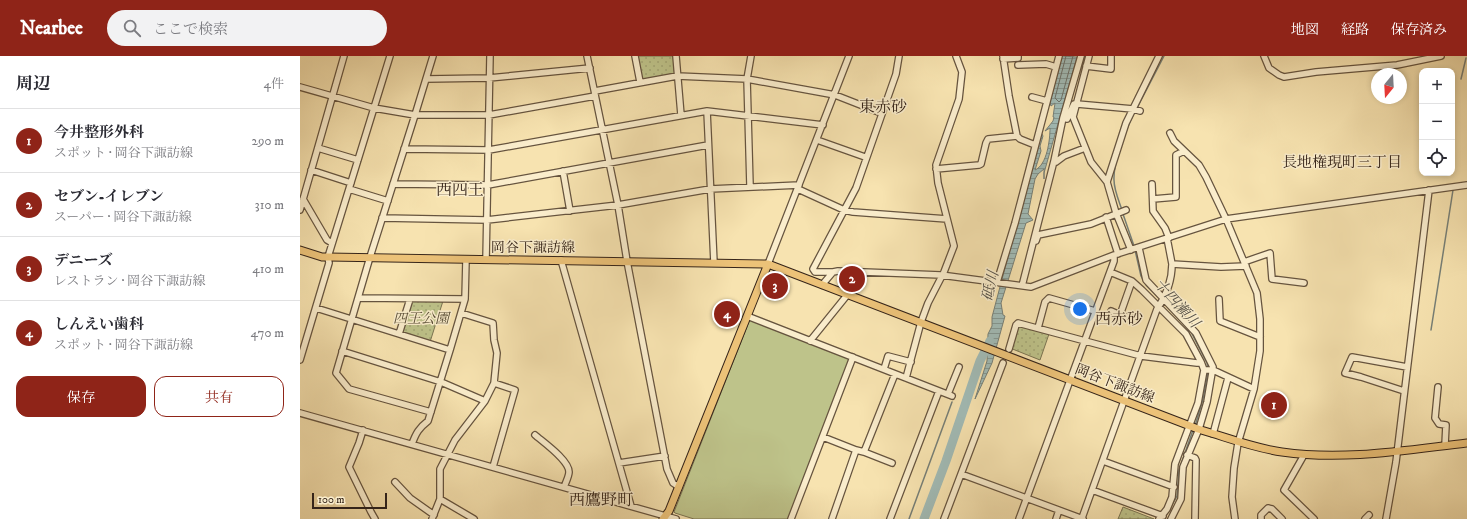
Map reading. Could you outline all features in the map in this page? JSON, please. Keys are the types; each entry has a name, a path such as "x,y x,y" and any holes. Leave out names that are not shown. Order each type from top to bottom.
{"main road":[{"name":"岡谷下諏訪線","path":"300,250 328,257 768,264 1194,428 1238,443 1267,450 1304,455 1352,455 1467,443"},
{"path":"665,518 679,487 768,264"}],"street":[{"path":"300,210 344,56"},
{"path":"300,360 329,263 328,257 332,243 390,56"},
{"path":"431,412 349,389 336,373 370,257 416,116 433,56"},
{"path":"486,260 490,56"},
{"path":"587,56 618,205 627,261 667,469 673,483 679,487"},
{"path":"635,56 640,82"},
{"path":"676,56 681,115"},
{"path":"750,186 747,79 751,56"},
{"path":"768,264 849,56"},
{"path":"899,56 896,74 865,157 856,188 813,269 815,272 838,271 941,275 1031,287 1083,266 1226,219 1467,184"},
{"path":"906,378 921,322 954,246 938,183 936,161 959,99 962,72 956,56"},
{"path":"1018,56 1018,58 1003,58 1009,96 1017,136 1020,139 1035,145"},
{"path":"999,282 1059,56"},
{"path":"1020,286 1054,161 1063,118 1080,56"},
{"path":"1089,56 1080,85 1073,117 1091,162 1107,182 1117,213 1135,249 1146,280 1161,303 1188,338 1201,362 1208,370 1254,388"},
{"path":"1086,66 1111,69 1111,56"},
{"path":"1107,182 1126,123 1136,110 1158,56"},
{"path":"1264,56 1269,68 1278,76 1284,77 1316,72 1397,65 1441,56"},
{"path":"1018,64 1046,64 1056,67"},
{"path":"426,79 490,78 590,68"},
{"path":"300,87 374,108 416,116 489,115 595,94 640,82 677,76 747,79 835,95 881,113"},
{"path":"1070,92 1073,93 1080,85"},
{"path":"1032,97 1047,101"},
{"path":"1063,118 1067,119 1074,104 1136,110"},
{"path":"404,149 488,150 707,111 823,125"},
{"path":"707,111 714,263"},
{"path":"1170,133 1174,141 1199,165 1226,219 1257,293 1260,319 1259,358 1254,388 1238,443 1234,468 1232,497 1235,519"},
{"path":"936,169 982,164 988,139 1017,136"},
{"path":"817,140 865,157"},
{"path":"393,184 488,185 708,145"},
{"path":"318,148 358,160"},
{"path":"1054,161 1056,162 1064,156 1085,148"},
{"path":"1153,199 1176,197 1176,155 1184,151"},
{"path":"311,170 388,201"},
{"path":"563,171 570,211"},
{"path":"961,474 1082,519 1172,274 1168,238 1165,228 1153,210 1152,184"},
{"path":"382,218 487,220 618,205 710,189 750,186 798,187 844,210 853,212 947,219"},
{"path":"1386,519 1398,451 1429,190"},
{"path":"303,199 327,240 332,243"},
{"path":"1031,249 1034,249 1038,235 1091,224 1125,210"},
{"path":"1018,519 1116,255 1106,218"},
{"path":"1172,264 1221,267 1245,264 1270,253 1272,279 1304,283"},
{"path":"412,444 416,433 428,421 441,382 465,299 466,260"},
{"path":"561,260 631,506"},
{"path":"822,285 833,272"},
{"path":"1110,272 1132,281 1161,303 1196,333 1213,367 1208,370 1200,395 1194,428 1182,472 1181,499 1171,519"},
{"path":"810,341 865,273"},
{"path":"1120,315 1132,281"},
{"path":"358,298 465,299"},
{"path":"1038,328 1045,302 1049,298 1095,311"},
{"path":"399,334 410,299"},
{"path":"1219,299 1220,321 1260,337"},
{"path":"316,308 450,350"},
{"path":"1112,311 1131,318"},
{"path":"394,482 410,498 433,517 440,499 440,469 456,440 485,401 494,383 497,353 494,340 493,323 461,313"},
{"path":"747,316 950,395 959,367"},
{"path":"1009,349 1016,325 1018,323 1141,356 1197,363 1201,362"},
{"path":"1188,338 1196,333"},
{"path":"342,352 441,382 485,401"},
{"path":"884,369 888,356 911,362"},
{"path":"791,519 853,357"},
{"path":"1404,391 1345,373 1352,357 1407,367"},
{"path":"944,519 1003,363"},
{"path":"1092,490 1161,517 1169,505 1174,487 1175,464 1207,402 1208,370"},
{"path":"864,452 895,374"},
{"path":"1213,434 1228,378"},
{"path":"493,467 515,390 494,383"},
{"path":"1438,387 1435,418 1439,424 1446,425 1445,446"},
{"path":"890,519 939,391"},
{"path":"300,413 631,506 665,518 676,519"},
{"path":"363,430 349,467 375,519"},
{"path":"535,435 559,455 566,464 569,471 564,487"},
{"path":"823,437 892,464"},
{"path":"832,519 856,450"},
{"path":"1187,455 1195,458 1196,460 1195,519"},
{"path":"1304,455 1284,490 1314,519"},
{"path":"619,463 665,456"},
{"path":"1103,461 1174,487"},
{"path":"440,499 474,519"},
{"path":"1261,519 1260,515 1268,508 1272,509 1282,519"},
{"path":"1056,519 1059,510"}],"green space":[{"path":"636,56 674,56 675,73 674,75 642,81"},
{"name":"四王公園","path":"411,300 443,301 430,342 401,333"},
{"path":"750,319 851,359 789,519 694,519 675,513 674,512"},
{"path":"1017,326 1049,334 1040,360 1010,348"},
{"path":"1123,507 1154,519 1118,519"}],"water":[{"path":"1062,56 1077,57 1044,173 1044,169 1035,179 1028,214 1033,220 1026,223 1001,303 1003,315 1005,316 992,363 975,399 987,361 988,334 992,326 992,317 1041,132 1043,136 1040,146 1041,151 1035,170 1042,163 1047,152 1050,128 1045,131 1053,121 1054,117 1055,103 1051,106 1050,102"}],"waterway":[{"name":"十四瀬川","path":"1137,108 1164,56"},
{"path":"1461,79 1466,58"},
{"name":"十四瀬川","path":"1122,210 1115,188 1114,173 1121,145 1135,111"},
{"path":"1431,330 1453,190"},
{"name":"十四瀬川","path":"1123,214 1134,246"},
{"name":"十四瀬川","path":"1135,250 1141,276 1146,285 1158,297"},
{"name":"十四瀬川","path":"1190,330 1207,363 1208,368"},
{"name":"砥川","path":"924,519 946,461 980,361 990,341"},
{"name":"十四瀬川","path":"1195,426 1203,399 1208,372"},
{"path":"909,519 952,402"},
{"name":"十四瀬川","path":"1163,519 1177,496 1179,470 1193,430"}],"place":[{"name":"セブン-イレブン","path":"852,279"},
{"name":"デニーズ","path":"775,286"},
{"name":"しんえい歯科","path":"727,314"},
{"name":"今井整形外科","path":"1274,405"}],"district":[{"name":"東赤砂","path":"883,106"},
{"name":"長地権現町三丁目","path":"1342,162"},
{"name":"西四王","path":"460,189"},
{"name":"西赤砂","path":"1119,318"},
{"name":"西鷹野町","path":"601,499"}]}
